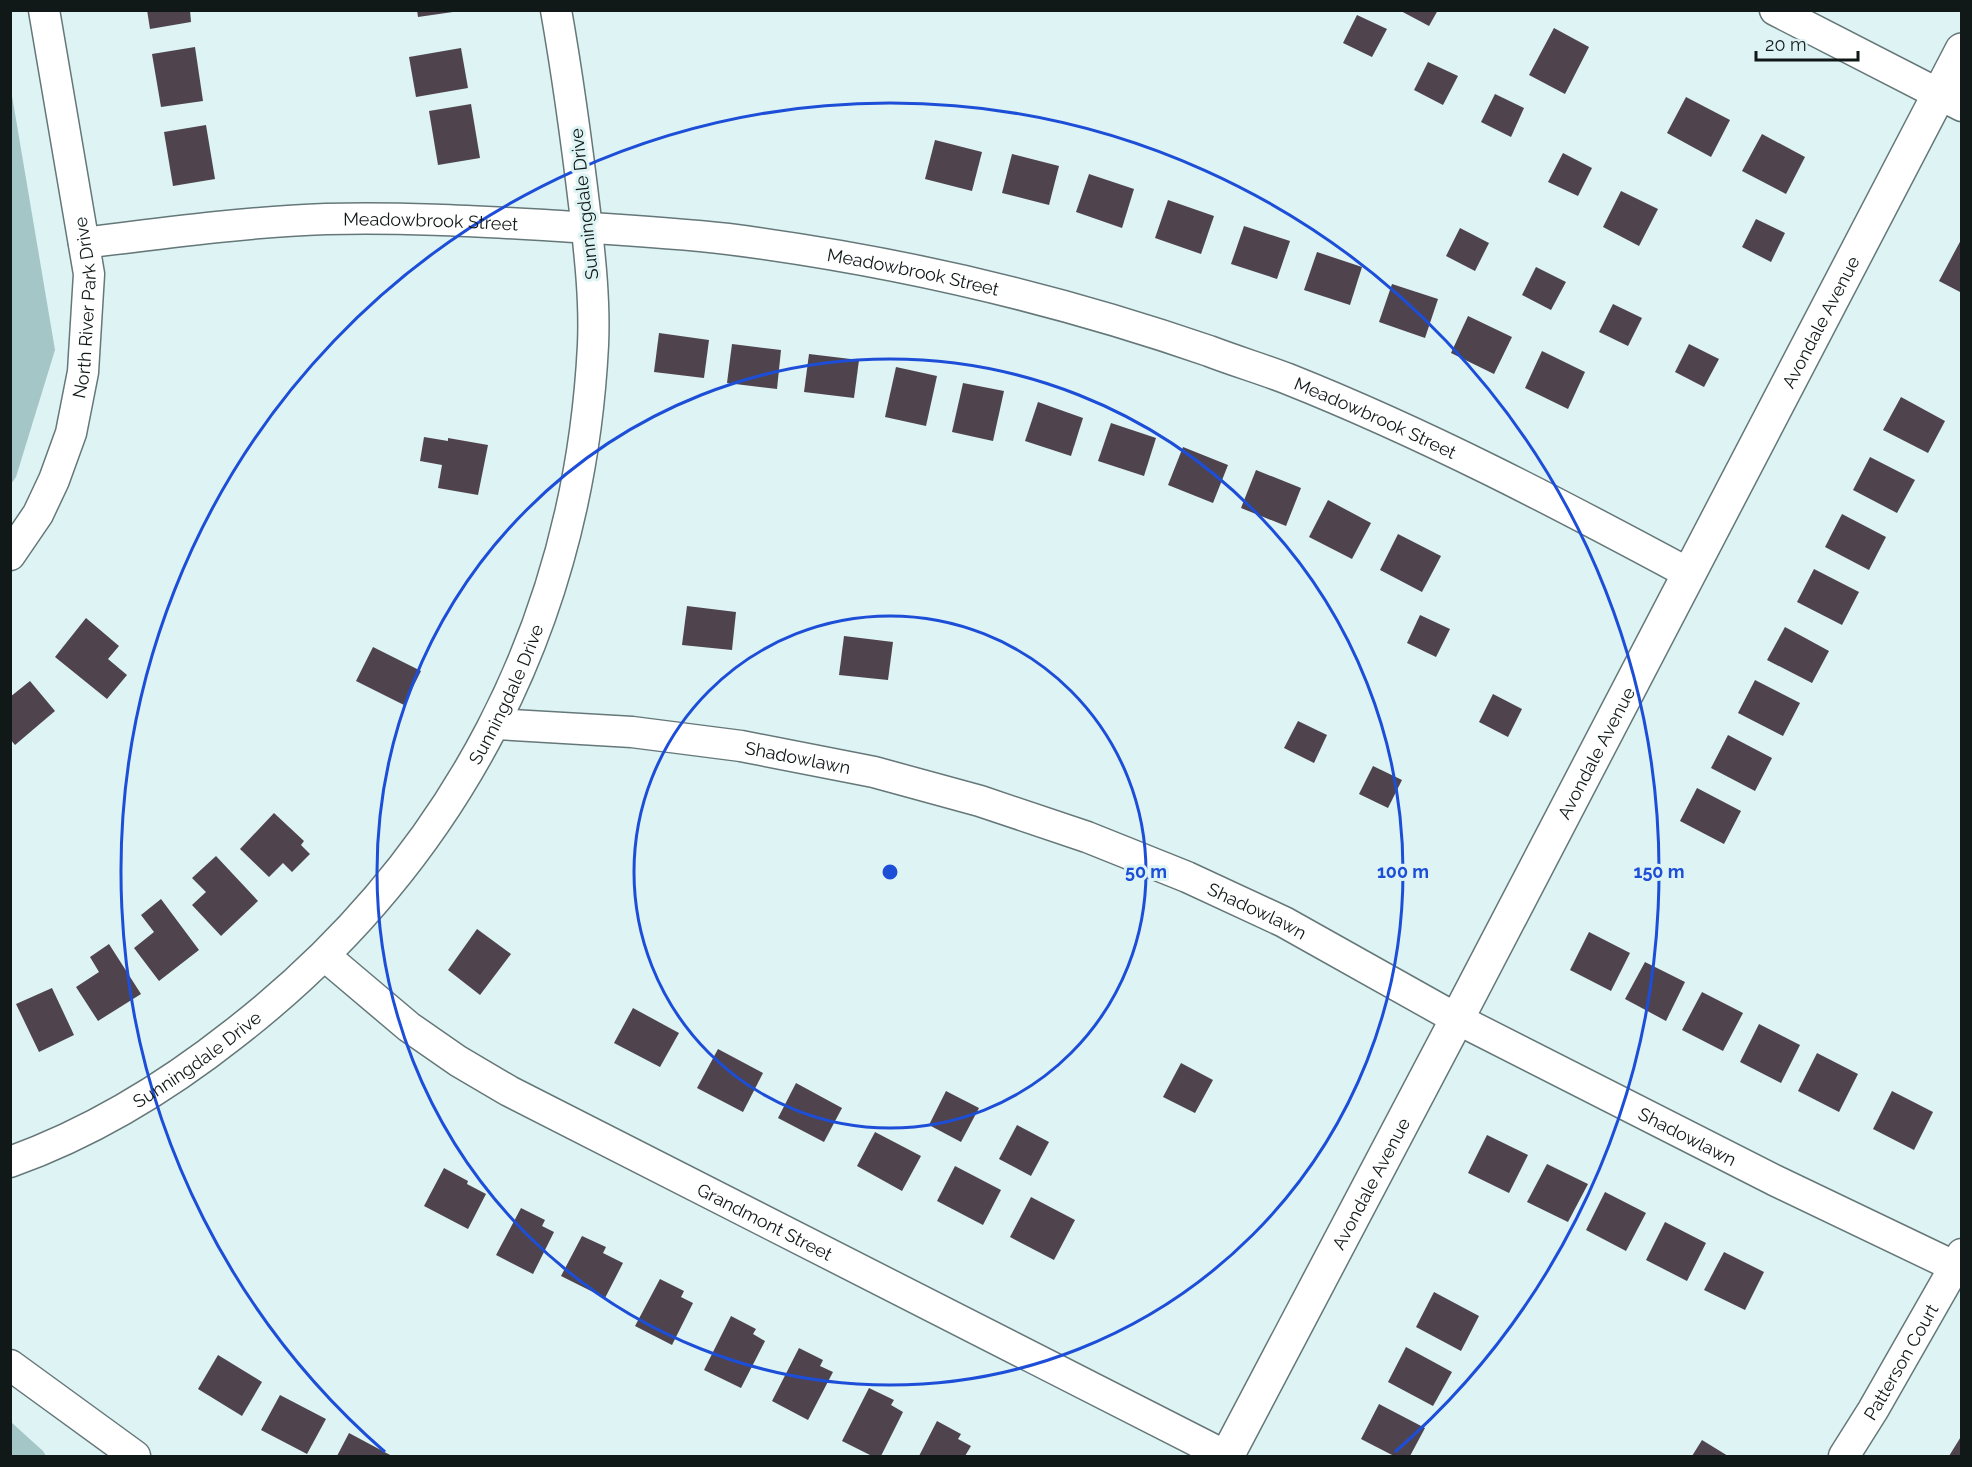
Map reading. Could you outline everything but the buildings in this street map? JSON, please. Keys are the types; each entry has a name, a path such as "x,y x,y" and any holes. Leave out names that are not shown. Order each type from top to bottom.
{"street":[{"name":"North River Park Drive","path":"10,555 42,505 54,480 71,433 83,372 89,274 44,10"},
{"name":"Sunningdale Drive","path":"10,1162 92,1126 142,1098 207,1056 259,1015 325,956 366,913 414,854 457,791 496,724 527,655 547,600 567,533 588,419 593,342 592,279 574,116 556,10"},
{"path":"1775,10 1950,100"},
{"name":"Avondale Avenue","path":"1226,1456 1457,1019 1688,573 1950,100 1962,50"},
{"name":"Meadowbrook Street","path":"84,243 191,228 326,219 435,219 726,239 878,262 1028,296 1146,329 1286,378 1389,422 1556,502 1688,573"},
{"name":"Shadowlawn","path":"496,724 632,732 741,746 874,772 980,801 1087,837 1187,877 1284,922 1457,1019 1774,1180 1959,1264"},
{"name":"Grandmont Street","path":"325,956 409,1027 458,1061 509,1091 1226,1456"},
{"name":"Patterson Court","path":"1844,1456 1959,1264"},
{"path":"10,1365 135,1456"}],"shaded area":[{"path":"10,84 55,350 16,477 11,484"},
{"path":"11,1422 43,1451 46,1456 11,1456"}]}
